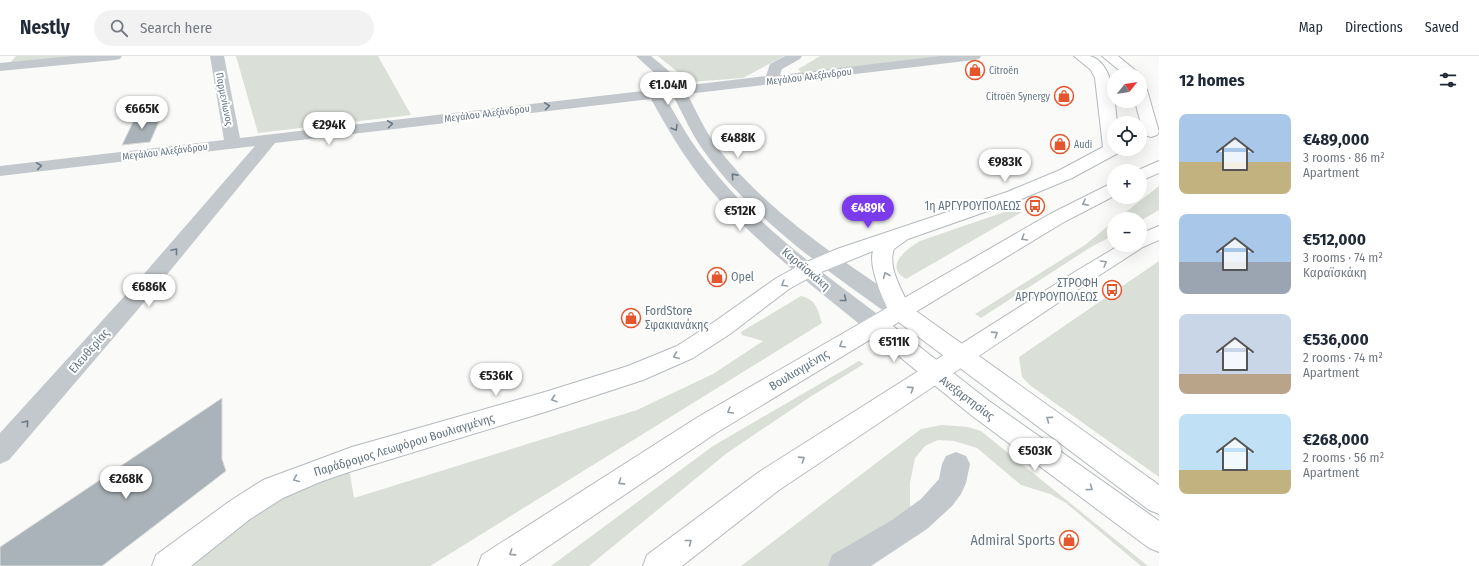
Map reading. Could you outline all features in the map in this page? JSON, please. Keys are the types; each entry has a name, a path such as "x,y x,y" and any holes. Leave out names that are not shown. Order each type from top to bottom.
{"main road":[{"path":"1081,56 1102,75 1109,116"},
{"path":"1109,56 1125,68"},
{"path":"1144,108 1150,132"},
{"name":"Παράδρομος Λεωφόρου Βουλιαγμένης","path":"167,566 240,510 273,489 312,472 352,459 546,402 635,373 685,352 722,328 782,284 818,266 902,234 1026,191 1066,174 1107,151"},
{"path":"1147,172 1159,166"},
{"name":"Βουλιαγμένης","path":"493,566 707,425 1057,218 1107,193"},
{"path":"1147,238 1159,232"},
{"path":"902,234 885,246 882,254 882,267 900,312 962,355 1159,500"},
{"path":"658,566 769,480 1085,275 1123,252"},
{"name":"Ανεξαρτησίας","path":"876,325 980,408 1159,538"}],"street":[{"path":"0,67 114,56"},
{"name":"Παρμενίωνος","path":"216,56 233,143"},
{"name":"Καραϊσκάκη","path":"643,56 668,78 711,151 761,205 792,233 818,266 876,325"},
{"path":"775,80 773,76 775,67 795,56"},
{"name":"Μεγάλου Αλεξάνδρου","path":"0,171 974,56"},
{"name":"Καραϊσκάκη","path":"656,94 675,128 697,161 720,189 750,221 818,266 900,312"},
{"name":"Ελευθερίας","path":"0,452 138,295 270,139"},
{"path":"843,566 920,517 938,502 952,484 956,464"}],"shaded area":[{"path":"16,56 79,56 10,63"},
{"path":"236,56 378,56 411,115 258,133"},
{"path":"658,56 784,56 743,78 690,82"},
{"path":"820,56 940,56 802,73 798,69"},
{"path":"1159,186 1159,210 1147,217 1147,212 1126,212 1136,204 1147,204 1147,195"},
{"path":"1016,208 1022,212 906,279 899,274 897,263 900,258 909,248 920,241"},
{"path":"1107,227 1107,239 1091,247 981,318 975,314 1085,245"},
{"path":"1159,261 1159,477 1031,386 1022,377 1019,357"},
{"path":"801,296 810,300 816,306 822,323 430,566 179,566 283,491 349,468 354,498 637,410 713,374 763,341 742,335 741,332"},
{"path":"859,361 864,364 810,397 727,453 589,566 551,566 713,446"},
{"path":"942,425 968,427 981,431 1148,566 1141,566 1066,503 1050,494 1021,485 977,448 954,441 938,440 925,446 915,458 910,483 910,517 888,527 827,566 741,566 921,429"}],"building":[{"path":"162,115 150,142 122,145 135,118"},
{"path":"222,398 222,459 226,471 102,566 0,566 0,547"}],"place":[{"name":"Citroën","path":"975,70"},
{"name":"Citroën Synergy","path":"1064,96"},
{"name":"Audi","path":"1060,144"},
{"name":"1η ΑΡΓΥΡΟΥΠΟΛΕΩΣ","path":"1035,206"},
{"name":"Opel","path":"717,277"},
{"name":"ΣΤΡΟΦΗ ΑΡΓΥΡΟΥΠΟΛΕΩΣ","path":"1112,290"},
{"name":"FordStore Σφακιανάκης","path":"631,318"},
{"name":"Admiral Sports","path":"1069,540"}]}
